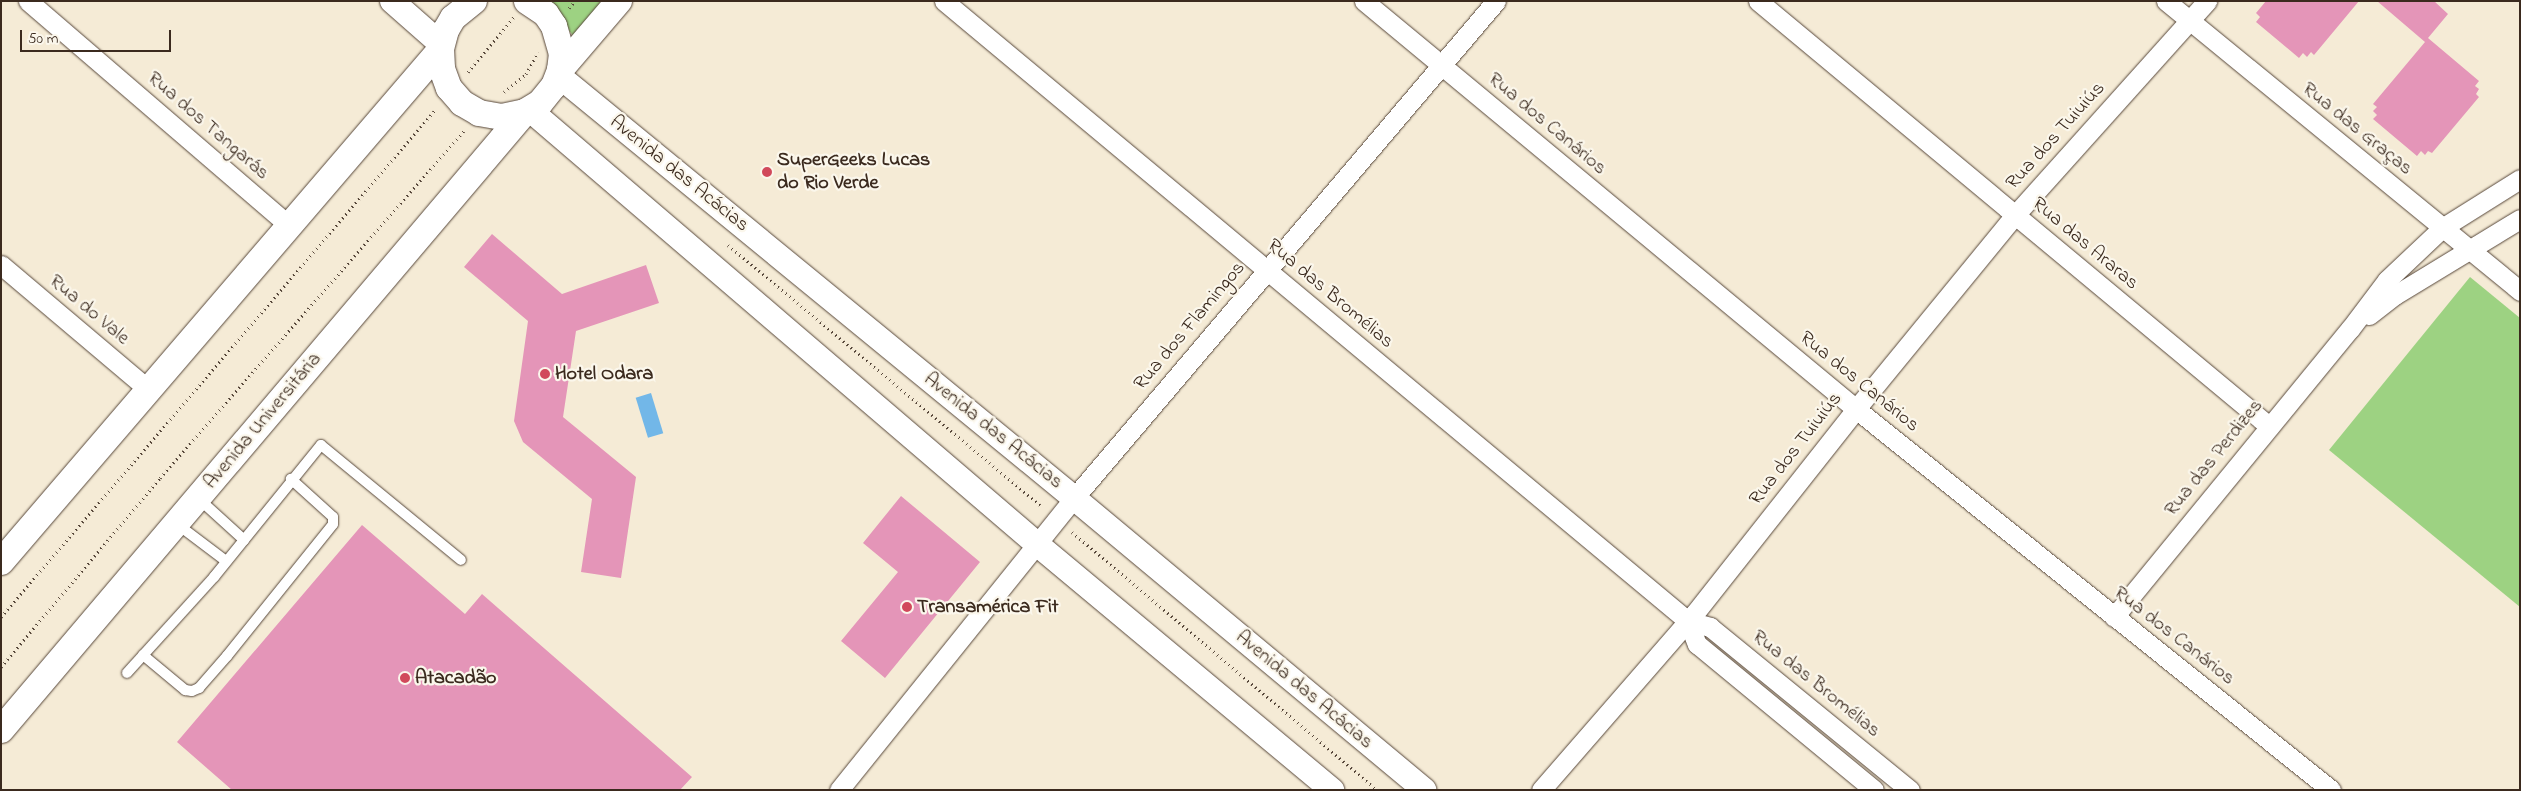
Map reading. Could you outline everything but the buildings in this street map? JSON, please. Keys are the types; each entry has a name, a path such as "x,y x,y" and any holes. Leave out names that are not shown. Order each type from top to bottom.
{"main road":[{"path":"2,560 290,226 441,47 453,18 474,1"},
{"path":"441,47 442,69 452,91 462,103 479,113 502,117 544,92 562,54 554,26 546,14 528,1"},
{"name":"Avenida Universitária","path":"1,730 544,92 619,1"}],"street":[{"name":"Rua dos Tangarás","path":"28,1 290,226"},
{"path":"392,1 441,47"},
{"name":"Rua das Bromélias","path":"944,1 1688,621 1710,627 1910,790"},
{"name":"Rua dos Canários","path":"1364,1 1856,409 2332,790"},
{"name":"Rua dos Flamingos","path":"839,790 1074,498 1442,67 1496,1"},
{"name":"Rua das Araras","path":"1758,1 2268,426"},
{"name":"Rua das Graças","path":"2166,1 2520,292"},
{"name":"Rua dos Tuiuiús","path":"1541,790 1688,621 1856,409 2015,215 2207,1"},
{"path":"544,92 1038,545 1332,790"},
{"name":"Avenida das Acácias","path":"544,92 1074,498 1424,790"},
{"name":"Rua das Perdizes","path":"2114,617 2268,426 2350,329 2387,280 2442,228 2520,179"},
{"name":"Rua das Perdizes","path":"2350,329 2395,295 2520,219"},
{"name":"Rua do Vale","path":"1,265 148,390"},
{"name":"Rua das Bromélias","path":"1688,621 1697,644 1874,790"}],"lane":[{"path":"127,673 244,540 318,447 324,444 461,560"},
{"path":"143,655 186,690 192,691 199,688 227,656 333,524 334,517 291,479"},
{"path":"198,498 244,540"},
{"path":"176,524 226,560"}],"path":[{"path":"1,617 528,1"},
{"path":"1,667 160,478 479,113 526,74 554,26 575,1"},
{"path":"526,74 544,92"},
{"path":"723,241 1058,520 1377,790"}],"green space":[{"path":"545,1 606,1 575,38"},
{"path":"2470,277 2520,318 2520,607 2329,450"}],"water":[{"path":"651,393 663,433 648,438 636,398"}],"place":[{"name":"SuperGeeks Lucas do Rio Verde","path":"767,172"},
{"name":"Hotel Odara","path":"545,374"},
{"name":"Transamérica Fit","path":"907,607"},
{"name":"Atacadão","path":"405,678"}]}
